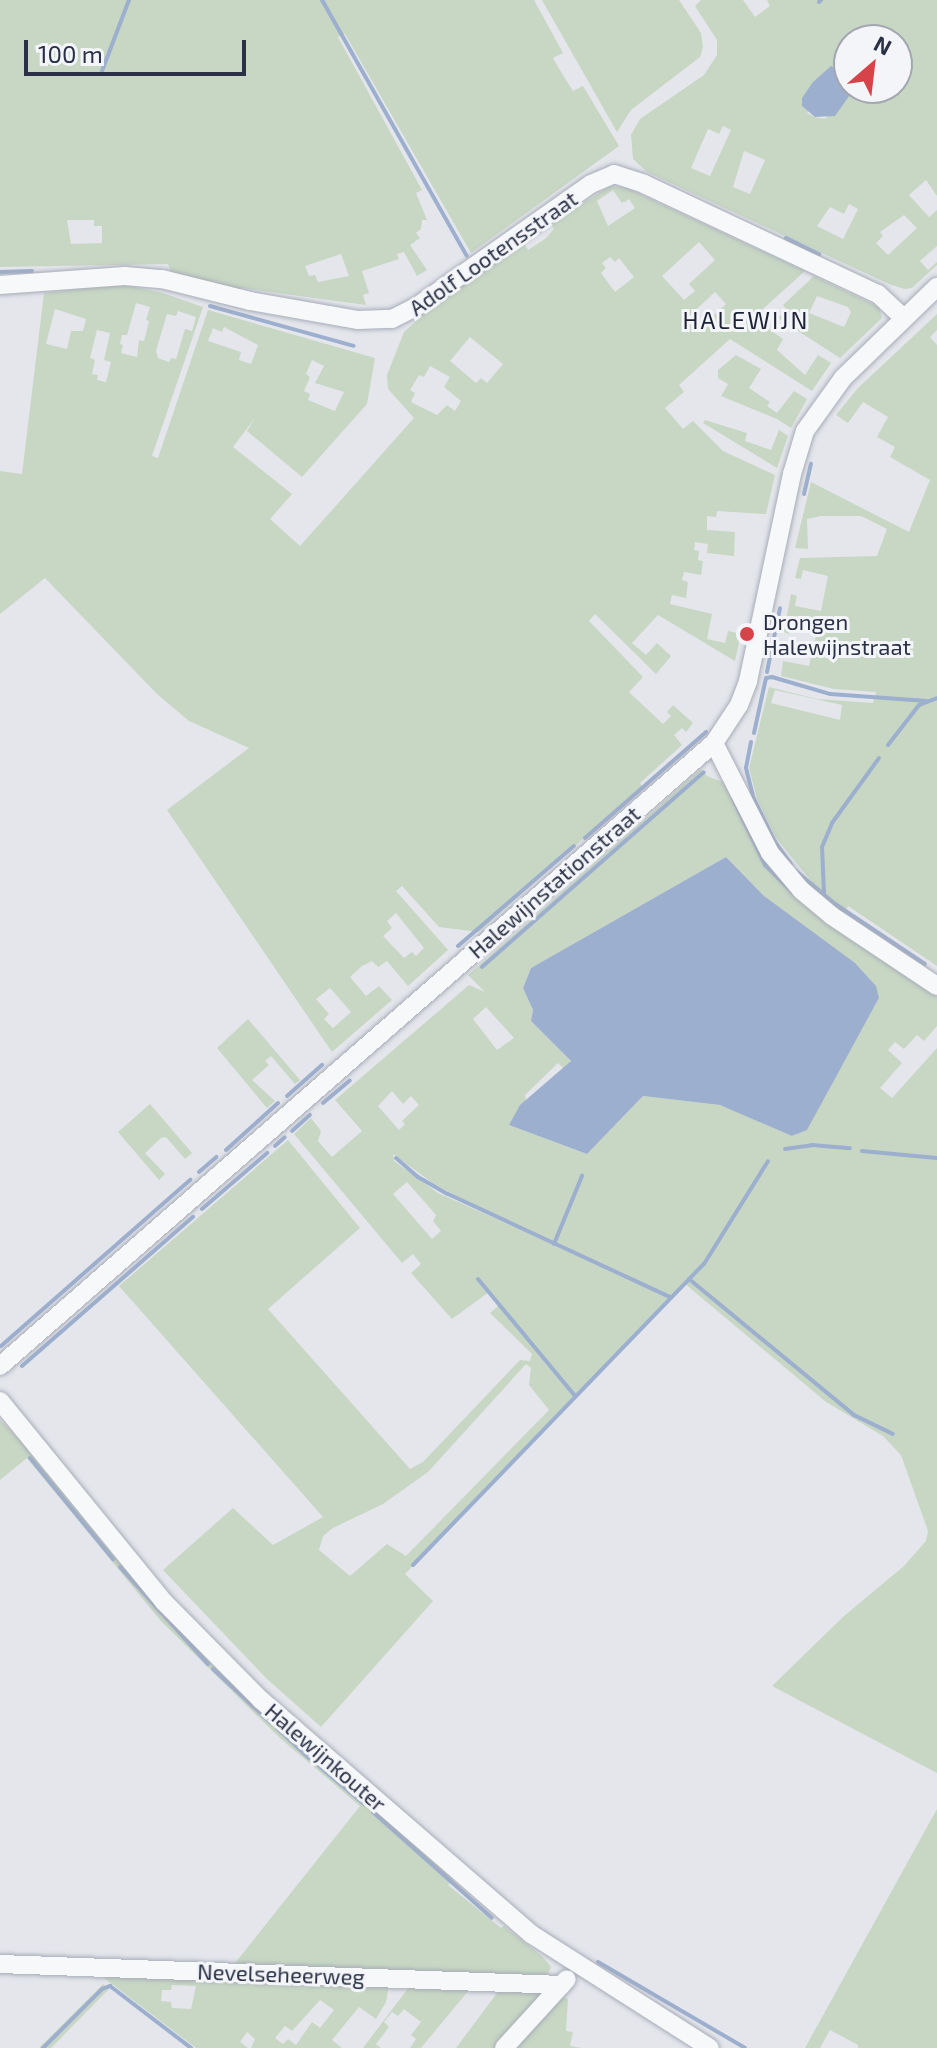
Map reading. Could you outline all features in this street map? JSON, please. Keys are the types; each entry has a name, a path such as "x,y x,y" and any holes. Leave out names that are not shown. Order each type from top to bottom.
{"street":[{"name":"Adolf Lootensstraat","path":"0,285 137,277 358,320 392,319 416,307 591,184 614,174 644,184 878,294 904,318"},
{"name":"Halewijnstationstraat","path":"0,1366 714,743 739,705 748,681 792,474 805,431 828,394 937,287"},
{"path":"714,743 770,853 792,879 832,916 937,986"},
{"name":"Halewijnkouter","path":"0,1401 164,1602 225,1666 520,1924 710,2048"},
{"name":"Nevelseheerweg","path":"0,1964 562,1985"},
{"path":"504,2048 580,1966"}],"green space":[{"path":"0,0 534,0 563,53 553,58 558,67 573,91 583,86 619,146 471,253 345,34 338,37 422,190 416,193 427,220 422,220 421,229 416,233 420,238 410,245 427,270 417,276 404,252 397,254 399,259 362,271 369,293 363,295 366,305 241,288 243,294 172,274 168,264 0,267","holes":["67,220 94,220 94,226 102,226 102,243 71,244","341,254 349,276 318,282 315,275 309,276 305,266"]},
{"path":"542,0 679,0 701,33 703,47 700,57 631,110 617,132"},
{"path":"701,0 743,0 755,17 770,6 767,0 937,0 937,196 926,180 909,195 929,217 937,210 937,246 920,261 928,270 937,262 937,265 912,288 889,284 647,172 633,159 631,135 640,119 704,75 717,55 717,40 695,6","holes":["723,126 731,130 710,176 691,168 708,129 719,134","744,151 765,160 750,194 733,187","849,204 858,209 843,239 817,226 830,207 844,214","904,215 917,228 888,255 876,243 883,236 880,232"]},
{"path":"610,186 627,188 805,271 753,318 783,339 777,350 805,375 818,355 831,363 812,391 730,339 679,385 684,392 665,408 683,429 693,421 723,451 775,475 766,514 717,511 716,517 707,516 707,530 735,532 734,556 707,553 708,544 695,542 694,550 699,551 698,560 703,561 701,575 684,572 682,580 688,582 686,598 672,595 670,604 712,614 707,639 725,643 728,631 741,634 735,661 658,615 632,643 646,655 657,643 671,656 656,674 595,614 589,621 643,677 629,692 663,724 671,716 667,712 673,705 693,723 686,732 682,728 674,735 682,745 640,783 642,786 479,932 439,927 402,886 396,891 448,950 408,986 387,961 378,967 372,961 362,966 350,977 366,996 379,986 392,1000 332,1052 167,810 249,748 189,721 157,694 45,578 0,614 0,471 22,474 44,293 120,284 163,293 203,307 152,456 158,458 208,310 375,358 367,404 302,477 247,431 255,418 233,447 292,494 270,519 300,546 414,418 388,389 387,375 404,332 440,299 523,242 528,250 545,239 554,229 551,224","holes":["613,190 622,203 629,199 635,208 608,226 597,201","699,242 715,260 689,284 695,291 684,300 662,276","610,257 615,262 619,258 634,277 615,292 601,273 606,268 602,263","715,292 726,304 697,331 686,319","136,303 150,307 144,341 139,340 137,357 121,353 123,345 120,344 122,335 127,335","55,309 86,319 83,331 71,331 67,349 46,344","178,311 196,317 192,331 185,329 176,359 171,358 169,362 158,358 156,351 167,314 176,316","224,327 258,345 251,364 239,360 241,352 208,341 213,328 222,332","97,330 110,333 104,360 111,362 106,382 97,380 98,375 92,374 95,360 90,358","470,337 503,364 487,383 481,378 476,383 450,361","312,360 324,366 315,383 344,392 335,411 308,400 310,394 304,391","430,366 450,377 444,387 461,401 455,411 447,405 437,415 411,402 415,393 410,390 419,375 424,377","396,913 424,948 416,956 412,952 404,958 383,936 392,928 387,921","330,988 351,1012 333,1028 324,1019 329,1014 316,999"]},
{"path":"814,276 879,307 882,318 840,358 778,318 787,310 783,305","holes":["817,296 848,307 851,312 844,327 809,313"]},
{"path":"937,314 937,330 930,337 937,345 937,966 848,906 842,919 776,838 757,799 749,768 769,687 817,699 873,703 876,692 834,689 781,676 783,661 809,666 817,631 791,625 789,634 784,632 791,594 797,596 795,606 821,611 828,576 803,570 801,579 795,578 800,558 877,556 887,529 861,516 821,516 807,519 808,549 795,548 811,482 909,532 930,480 890,457 895,447 877,437 888,417 863,402 848,423 836,415 858,388","holes":["775,690 842,705 840,720 771,703"]},
{"path":"736,355 761,369 749,388 770,402 767,406 777,413 794,391 807,399 791,428 721,396 728,384 718,378 718,370"},
{"path":"705,420 747,433 745,441 771,450 779,430 788,436 777,468 703,423"},
{"path":"701,769 707,776 723,782 731,792 755,844 907,976 937,996 937,1026 924,1041 917,1035 904,1049 895,1042 888,1050 902,1063 880,1088 892,1098 937,1048 937,1773 772,1686 844,1616 904,1566 926,1541 928,1531 901,1455 883,1436 826,1402 684,1283 405,1574 433,1601 321,1727 267,1679 163,1570 233,1508 273,1545 323,1517 119,1286 288,1140 360,1228 268,1309 410,1469 423,1462 520,1360 530,1361 532,1354 490,1313 498,1306 489,1292 452,1319 411,1273 421,1264 413,1254 402,1263 294,1134 311,1118 321,1131 318,1141 332,1157 362,1131 335,1100 469,985 485,992 468,975","holes":["726,857 764,896 879,998 807,1129 793,1136 721,1105 643,1096 587,1154 509,1125 526,1100 525,1095 558,1063 563,1068 571,1061 531,1021 533,1010 523,988 531,968","486,1007 514,1038 497,1050 473,1019","392,1091 403,1104 411,1096 419,1105 402,1121 405,1124 399,1130 378,1106","393,1154 434,1184 517,1228 438,1193 394,1161","407,1182 436,1215 433,1221 441,1231 432,1239 393,1194","526,1364 531,1368 529,1385 549,1410 406,1556 387,1544 350,1576 319,1550 323,1536 383,1504 428,1472"]},
{"path":"248,1019 300,1080 295,1084 271,1056 265,1061 269,1065 252,1080 275,1101 267,1108 217,1048"},
{"path":"150,1104 192,1153 185,1159 166,1137 161,1138 145,1153 165,1174 159,1180 118,1132"},
{"path":"0,1420 33,1453 153,1598 454,1878 448,1885 542,1956 551,1967 547,1976 232,1967 360,1806 281,1739 161,1621 27,1458 0,1480"},
{"path":"937,1809 937,2048 858,2048 858,2045 830,2030 820,2048 805,2048"},
{"path":"104,1974 389,1985 386,2002 376,2019 359,2007 332,2040 342,2048 251,2048 255,2039 247,2032 240,2042 248,2048 196,2048 104,1978","holes":["172,1985 196,1986 191,2009 172,2008 171,2002 161,2001 162,1990 171,1990","320,2000 334,2010 320,2028 312,2022 296,2045 288,2039 283,2044 275,2038 285,2026 292,2031"]},
{"path":"103,1984 109,1989 51,2048 39,2048"},
{"path":"409,1987 469,1990 421,2048 410,2048 416,2039 411,2035 421,2022 404,2009 398,2016 392,2012 384,2022 389,2027 376,2044 381,2048 363,2048"},
{"path":"500,1989 542,1992 542,1999 498,2048 456,2048"},
{"path":"562,1996 568,1999 566,2031 573,2032 570,2046 582,2048 512,2048"}],"water":[{"path":"833,67 833,104 844,104 835,116 815,117 802,106 802,98 813,82"},
{"path":"726,857 764,896 855,963 876,986 879,998 807,1130 792,1136 720,1105 643,1096 587,1154 509,1125 520,1105 571,1061 531,1021 533,1010 523,988 531,968"}],"waterway":[{"path":"102,71 129,0"},
{"path":"322,0 467,256"},
{"path":"786,238 819,254"},
{"path":"0,272 32,271"},
{"path":"210,306 354,346"},
{"path":"804,494 811,464"},
{"path":"767,672 780,608"},
{"path":"754,733 766,678 772,677 830,694 927,701"},
{"path":"888,745 919,705 937,698"},
{"path":"585,838 706,732"},
{"path":"751,742 746,768 754,799 775,842 791,864"},
{"path":"824,894 822,847 832,823 879,758"},
{"path":"482,967 704,772"},
{"path":"733,799 765,865 792,892"},
{"path":"458,946 574,846"},
{"path":"796,871 835,904 925,964"},
{"path":"287,1096 322,1065"},
{"path":"323,1103 350,1080"},
{"path":"226,1150 278,1103"},
{"path":"292,1131 310,1115"},
{"path":"275,1146 285,1137"},
{"path":"785,1149 812,1145 850,1148"},
{"path":"862,1151 937,1158"},
{"path":"202,1209 267,1153"},
{"path":"199,1172 216,1157"},
{"path":"396,1158 418,1177 448,1194 670,1297"},
{"path":"413,1565 704,1264 768,1161"},
{"path":"554,1244 582,1176"},
{"path":"1,1346 190,1180"},
{"path":"22,1366 193,1217"},
{"path":"478,1279 575,1396"},
{"path":"689,1279 854,1415 893,1434"},
{"path":"30,1458 113,1559"},
{"path":"120,1567 208,1664"},
{"path":"213,1669 270,1722"},
{"path":"277,1728 310,1759"},
{"path":"319,1766 364,1804"},
{"path":"373,1812 492,1918"},
{"path":"598,1962 745,2048"},
{"path":"43,2048 102,1989 110,1986 191,2048"}],"place":[{"name":"Drongen Halewijnstraat","path":"747,634"}],"district":[{"name":"HALEWIJN","path":"746,320"}]}
